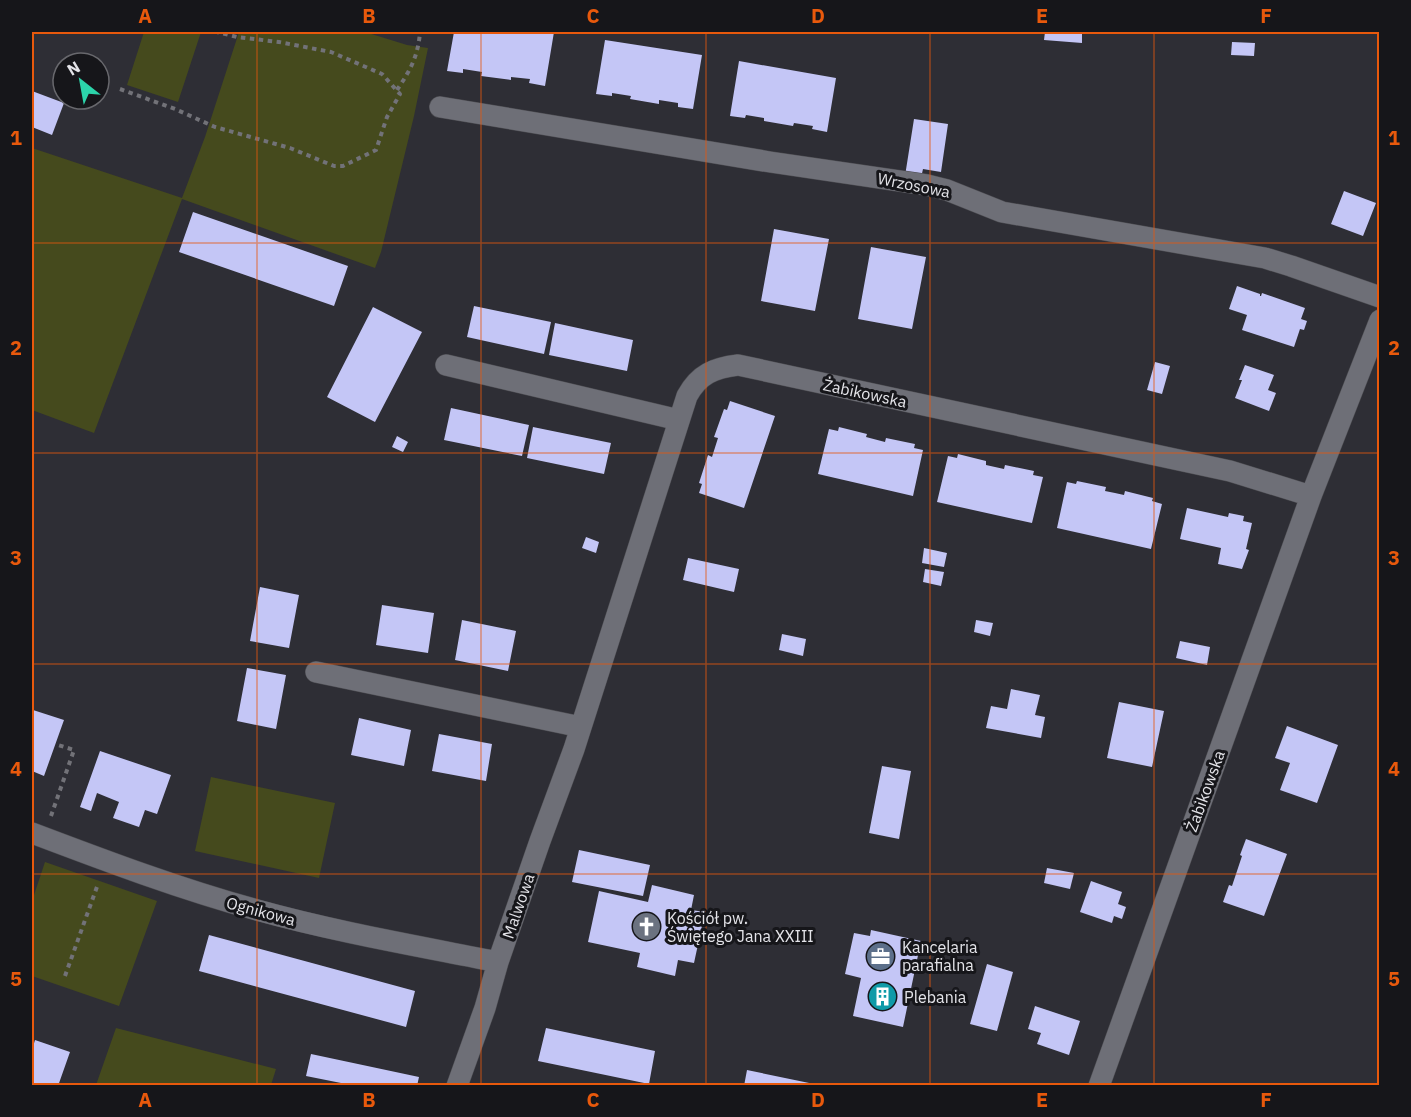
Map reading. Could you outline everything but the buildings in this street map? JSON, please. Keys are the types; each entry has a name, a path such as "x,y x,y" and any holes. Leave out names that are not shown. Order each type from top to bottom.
{"street":[{"name":"Wrzosowa","path":"440,107 770,162 927,185 947,190 1002,212 1265,258 1380,297"},
{"name":"Żabikowska","path":"1099,1086 1311,496 1380,320"},
{"path":"446,365 679,420"},
{"name":"Żabikowska","path":"679,420 687,396 699,378 723,367 738,365 1230,471 1311,496"},
{"name":"Malwowa","path":"457,1086 581,727 679,420"},
{"path":"316,672 581,727"},
{"name":"Ognikowa","path":"40,828 176,885 257,910 315,925 498,962"}],"path":[{"path":"120,89 223,130 290,148 339,166 376,150 387,117 400,94 378,71 332,52 217,32"},
{"path":"397,90 414,60 420,32"},
{"path":"40,828 74,750 56,744"},
{"path":"65,976 99,881"}],"green space":[{"path":"144,32 201,32 178,102 127,85"},
{"path":"239,32 365,32 407,45 428,48 414,116 381,252 375,268 182,199 94,433 32,410 32,148 182,198 205,137"},
{"path":"211,777 335,803 319,878 195,851"},
{"path":"45,862 157,901 119,1006 32,976 32,901"},
{"path":"116,1028 276,1069 271,1085 96,1085"}],"place":[{"name":"Kościół pw. Świętego Jana XXIII","path":"646,927"},
{"name":"Kancelaria parafialna","path":"881,956"},
{"name":"Plebania","path":"883,997"}]}
